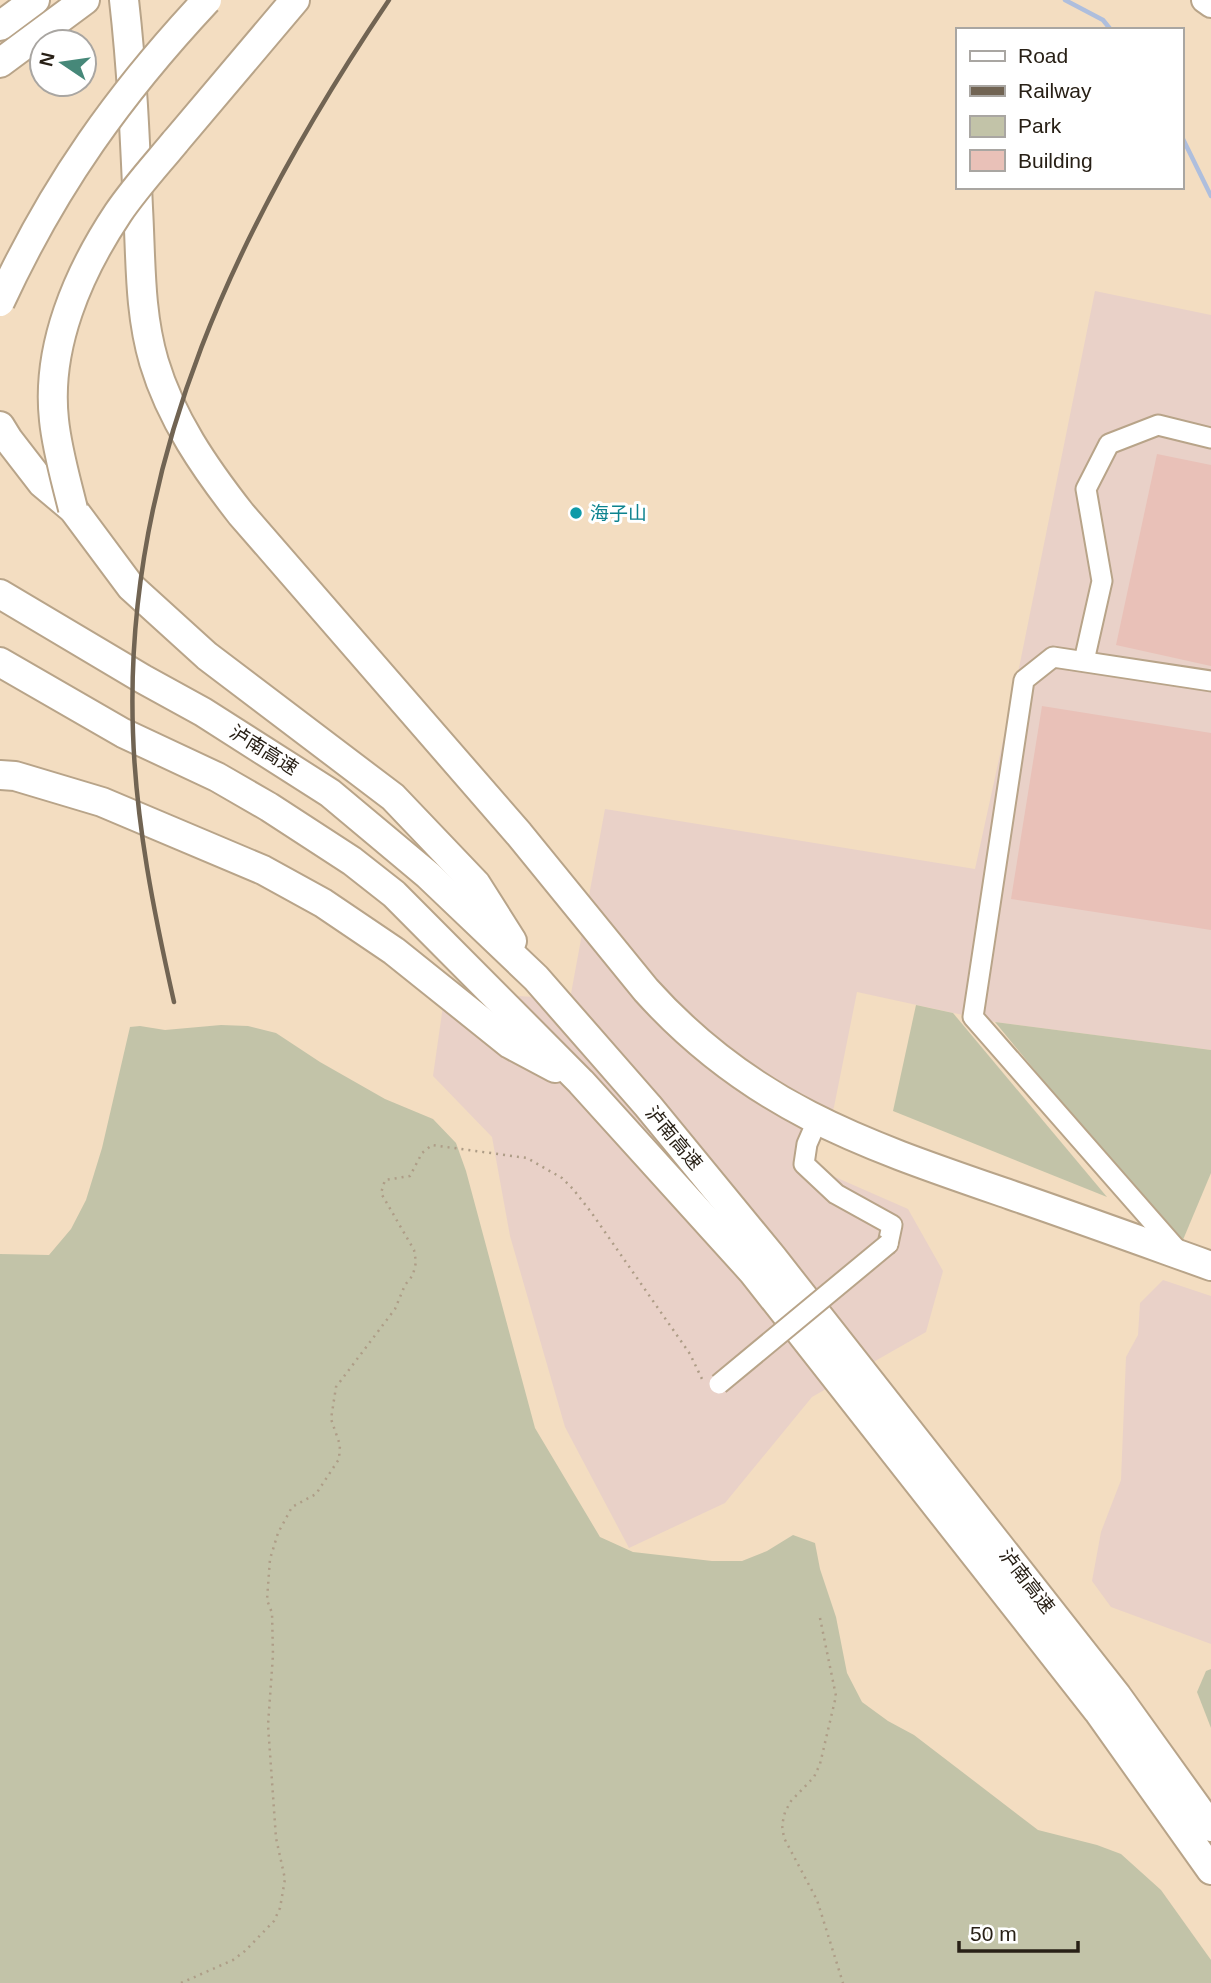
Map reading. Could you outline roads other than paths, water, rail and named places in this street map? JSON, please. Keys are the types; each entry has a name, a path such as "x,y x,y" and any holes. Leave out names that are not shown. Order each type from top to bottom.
{"highway":[{"path":"0,26 35,0"},
{"path":"0,63 85,0"},
{"path":"124,0 135,126 142,307 157,372 191,444 241,514 519,834 668,1014 732,1069 817,1121 923,1166 1211,1266"},
{"path":"0,302 44,214 85,148 147,66 207,0"},
{"path":"73,509 54,419 57,365 65,322 81,277 119,212 295,0"},
{"path":"0,426 43,483 73,509 131,587 207,656 393,797 476,884 536,978"},
{"name":"泸南高速","path":"0,594 226,726 330,793 428,875 536,978 648,1106 772,1257 1118,1696 1211,1827"},
{"name":"泸南高速","path":"0,662 123,733 217,777 269,807 352,860 394,894 581,1082 753,1272 1098,1712 1211,1870"},
{"path":"5,774 102,802 275,877 323,903 394,951 510,1044 581,1082"}],"main road":[{"path":"1204,0 1211,5"}],"street":[{"path":"1084,661 1102,581 1086,489 1108,444 1158,425 1211,438"},
{"path":"1183,1256 973,1017 1024,680 1053,657 1211,681"},
{"path":"719,1384 888,1244 892,1225 836,1194 804,1164 807,1144 817,1121"}],"waterway":[{"path":"1065,0 1103,20 1109,28"},
{"path":"1183,139 1211,196"}],"railway":[{"path":"174,1002 147,868 133,733 135,632 148,535 170,440 201,347 240,257 285,170 335,84 389,0"}],"place":[{"name":"海子山","path":"576,513"}]}
